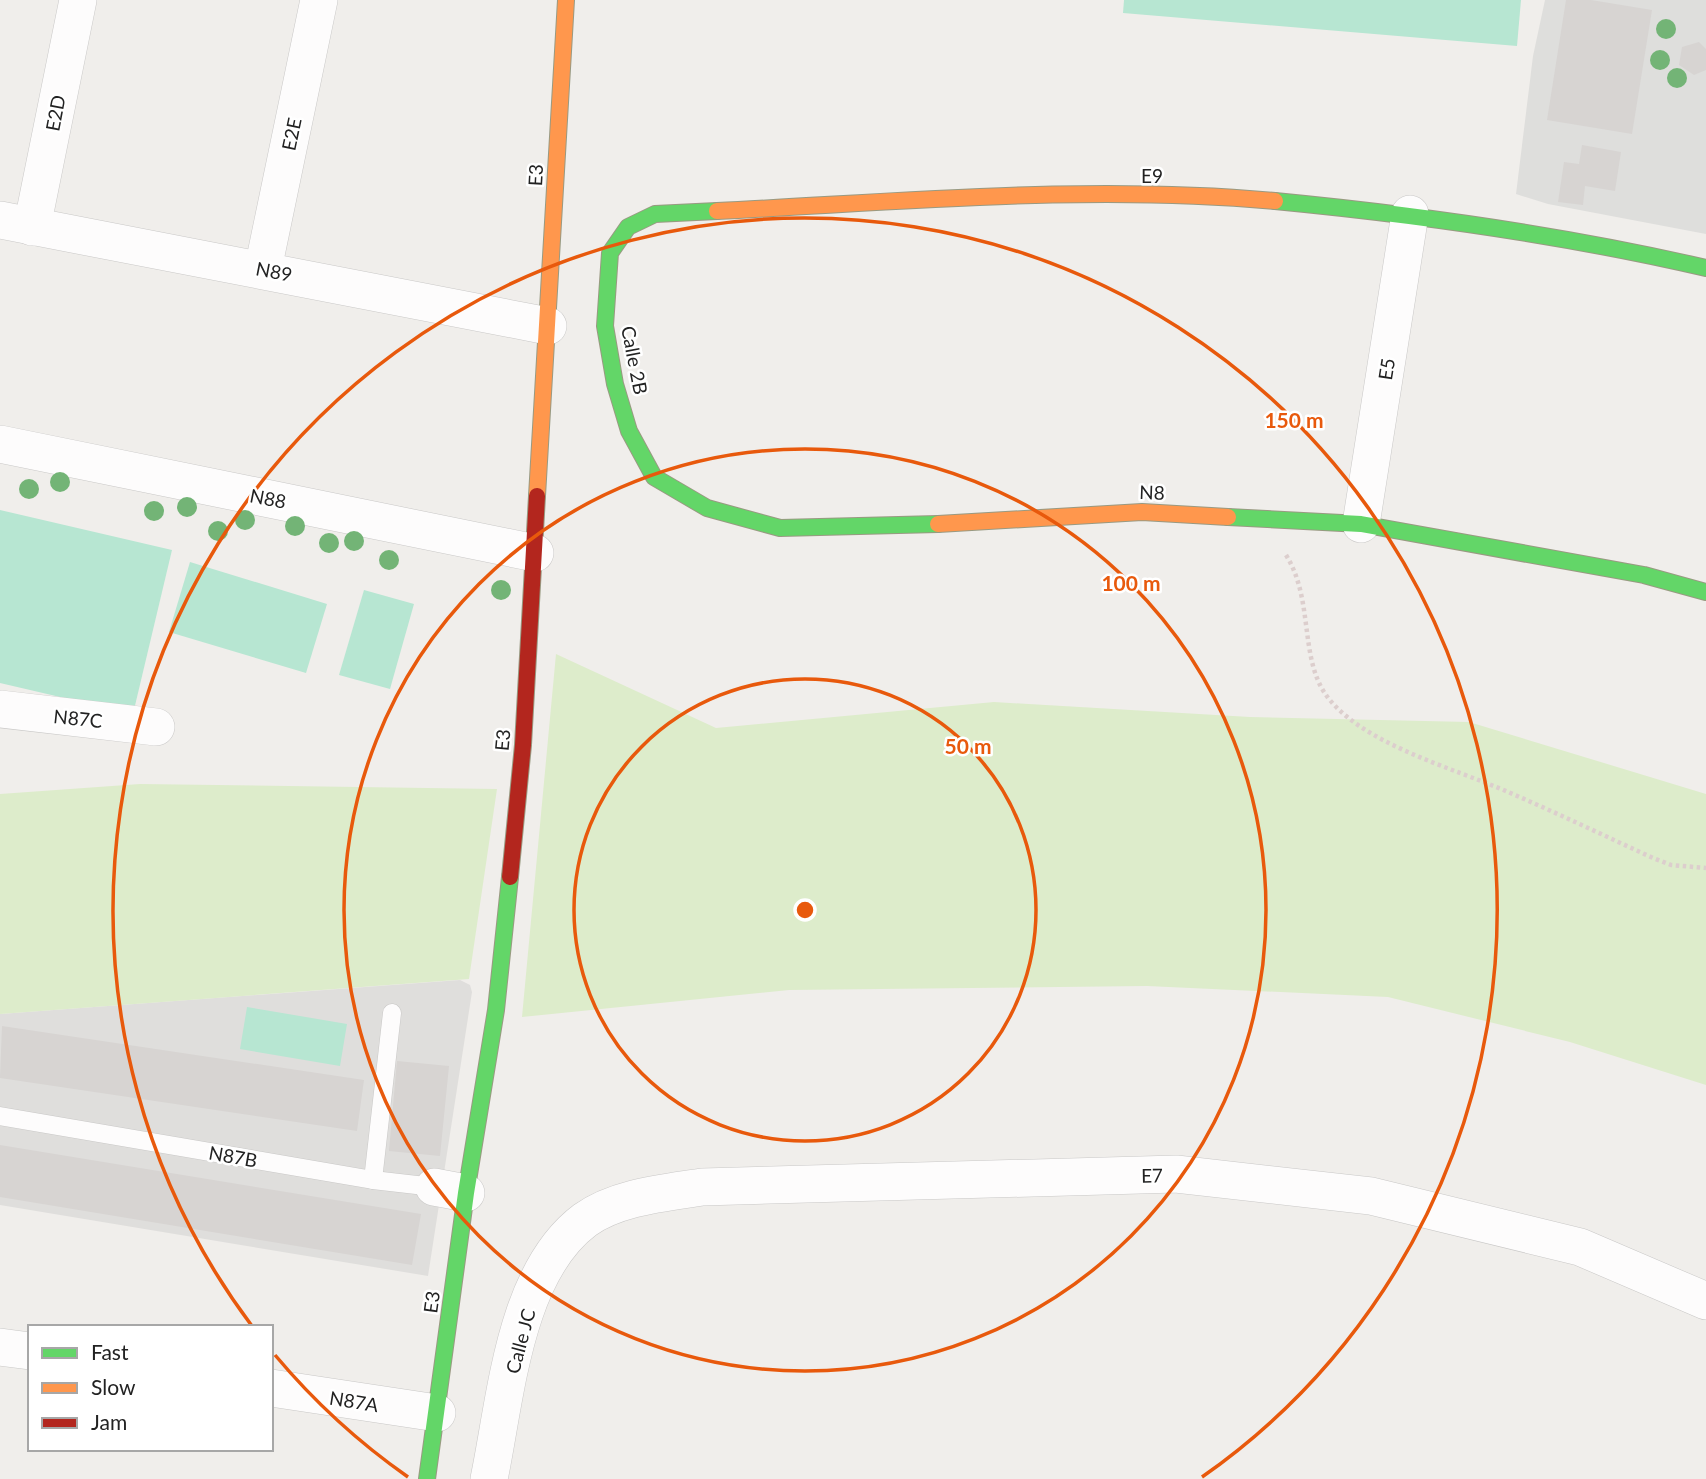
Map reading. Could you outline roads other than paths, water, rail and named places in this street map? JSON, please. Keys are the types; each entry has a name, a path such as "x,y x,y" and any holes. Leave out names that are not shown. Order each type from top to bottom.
{"street":[{"name":"E2D","path":"16,223 78,0"},
{"name":"E2E","path":"263,269 318,0"},
{"name":"E3","path":"427,1479 437,1413 450,1190 496,1010 523,745 566,0"},
{"name":"E9","path":"610,253 628,227 655,214 1012,197 1210,195 1410,214 1610,246 1706,268"},
{"name":"E5","path":"1361,524 1410,214"},
{"name":"N89","path":"16,223 548,326"},
{"name":"Calle 2B","path":"610,253 605,326 615,384 629,431"},
{"name":"N8","path":"629,431 653,477 707,508 780,528 908,526 1142,512 1361,524 1644,575 1706,592"},
{"name":"N88","path":"0,444 535,553"},
{"name":"N87C","path":"0,709 156,727"},
{"name":"E7","path":"586,1220 635,1198 702,1187 1176,1174 1371,1196 1580,1247 1706,1301"},
{"name":"Calle JC","path":"489,1479 522,1322 546,1261 586,1220"},
{"path":"0,1347 28,1351"},
{"name":"N87A","path":"273,1388 437,1413"}],"lane":[{"path":"373,1180 392,1013"},
{"name":"N87B","path":"0,1116 373,1180 450,1190"}]}
